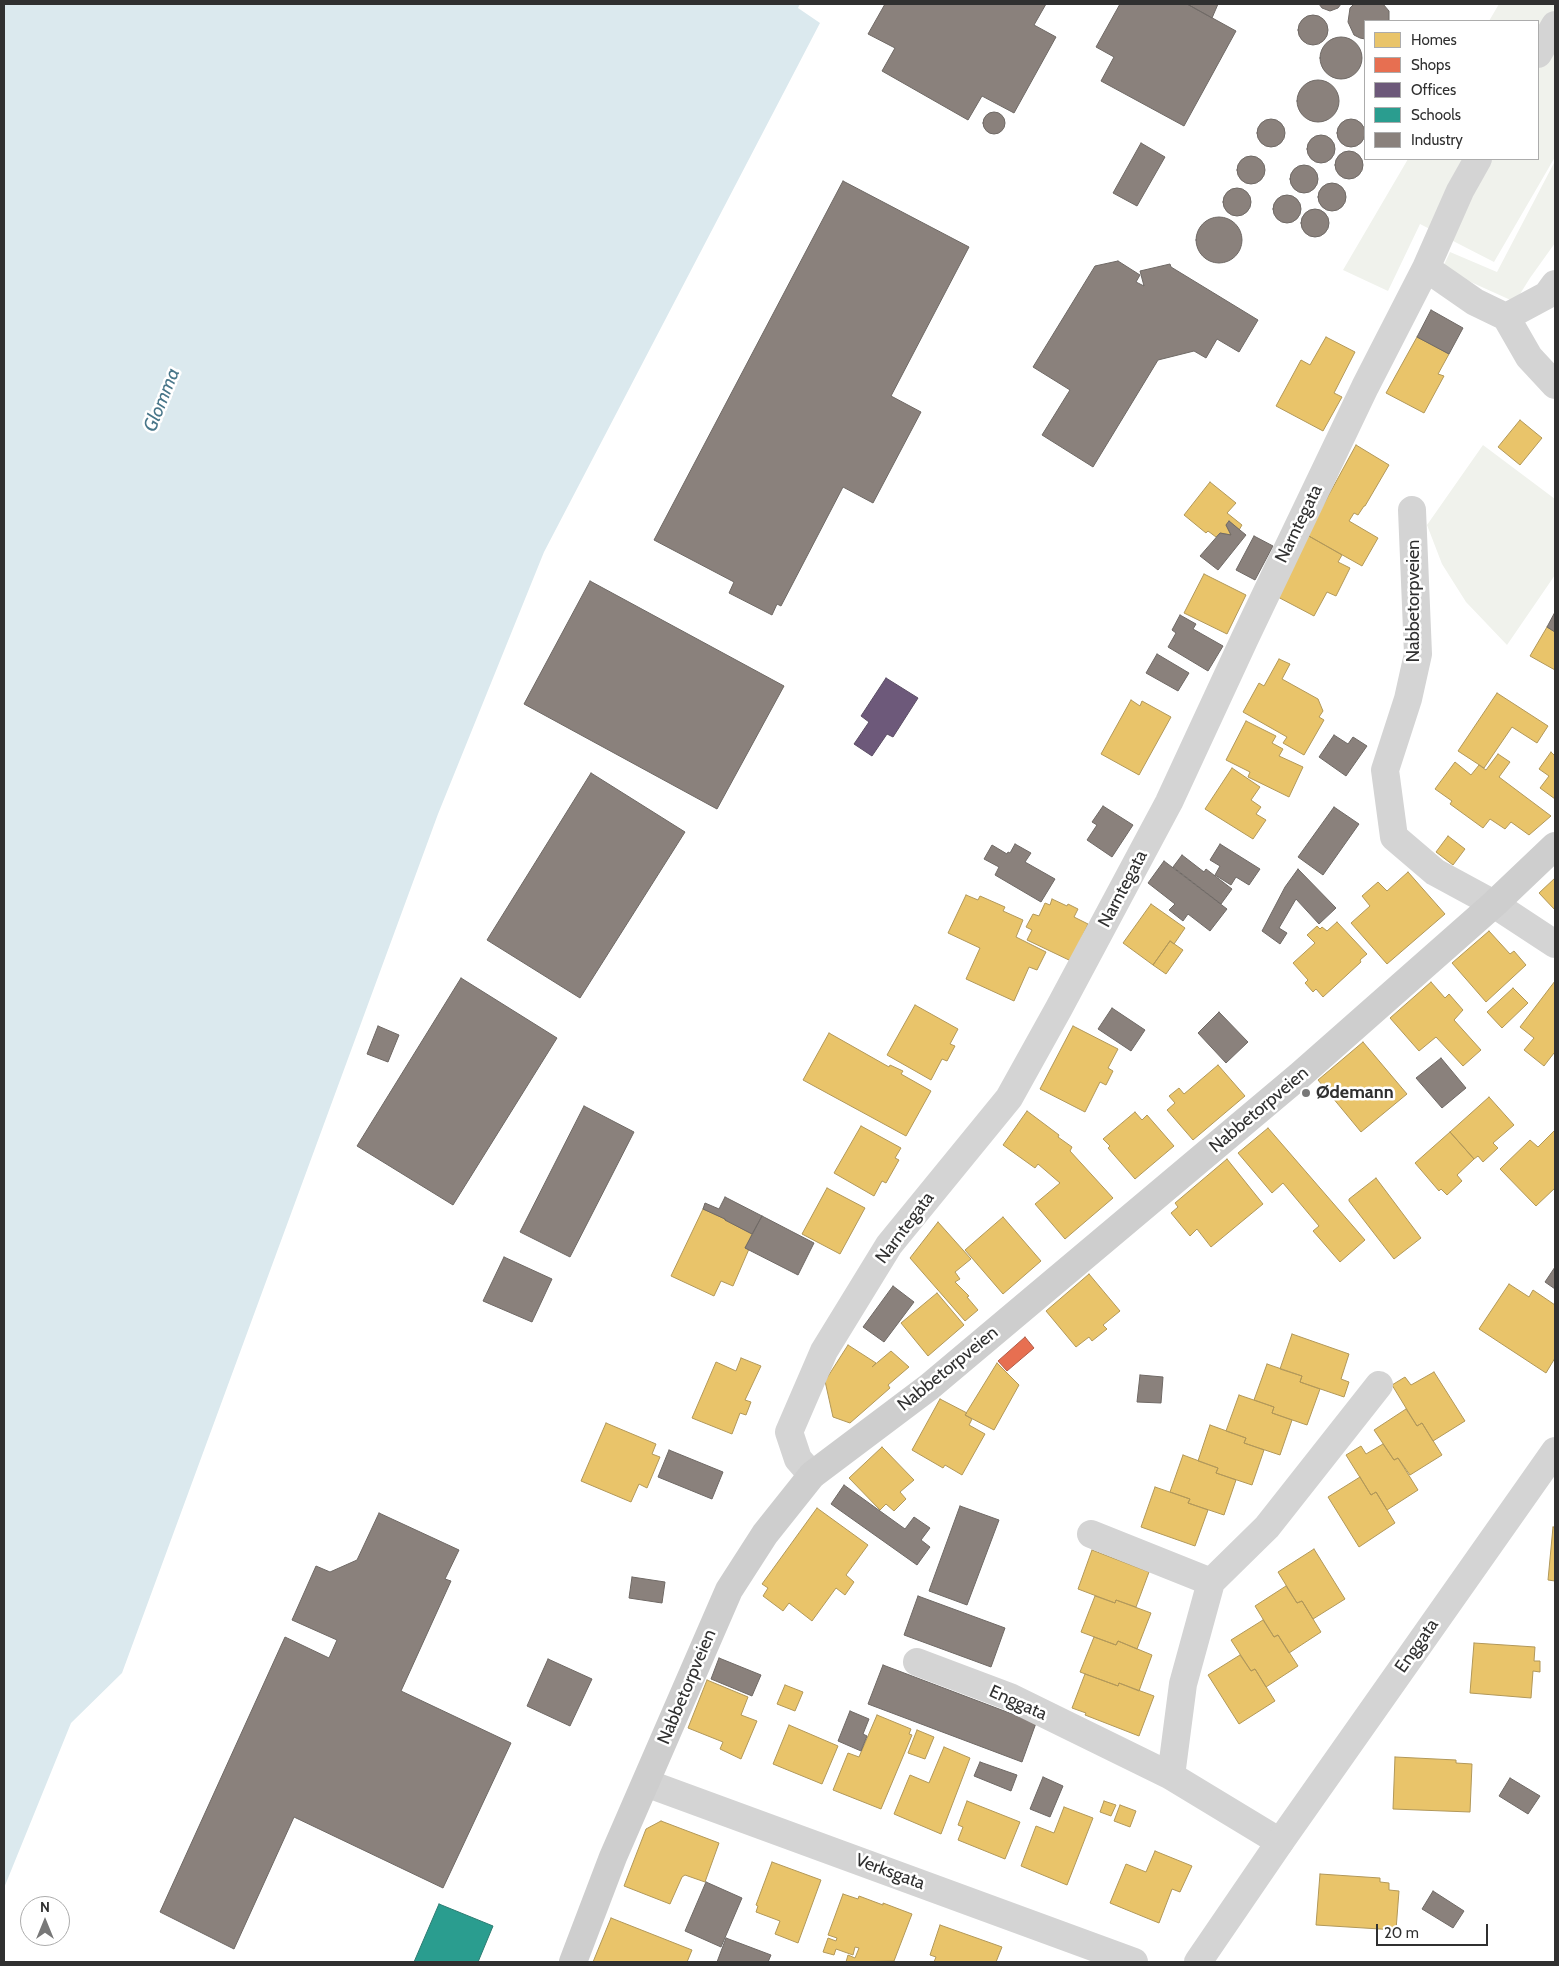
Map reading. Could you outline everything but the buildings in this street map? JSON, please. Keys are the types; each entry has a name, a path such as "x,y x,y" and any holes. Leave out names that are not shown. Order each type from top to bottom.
{"main road":[{"name":"Nabbetorpveien","path":"572,1962 613,1858 729,1590 766,1534 812,1475 929,1387 1299,1076 1494,904 1555,846"}],"street":[{"path":"1539,52 1555,25"},
{"name":"Narntegata","path":"812,1475 798,1459 789,1432 824,1350 889,1245 1009,1098 1059,1008 1169,802 1253,620 1365,387 1426,268 1460,191 1477,160"},
{"path":"1426,268 1475,302 1506,317 1529,357 1555,385"},
{"path":"1506,317 1547,296 1555,284"},
{"name":"Nabbetorpveien","path":"1412,510 1418,654 1408,699 1386,770 1394,837 1435,872 1494,904"},
{"path":"1494,904 1555,944"},
{"path":"1171,1776 1183,1684 1211,1582 1267,1527 1379,1385"},
{"name":"Enggata","path":"1198,1962 1280,1842 1555,1451"},
{"path":"1091,1534 1211,1582"},
{"name":"Enggata","path":"916,1662 1010,1697 1171,1776 1280,1842"},
{"name":"Verksgata","path":"646,1782 1134,1962"}],"shaded area":[{"path":"1499,4 1555,4 1555,157 1494,262 1420,224 1388,291 1343,270 1407,160 1539,160 1539,20 1490,20"},
{"path":"1555,161 1555,243 1515,302 1442,269 1450,252 1497,272"},
{"path":"1483,445 1555,499 1555,575 1507,645 1466,602 1442,564 1427,525"}],"water":[{"name":"Glomma","path":"4,4 800,4 798,8 820,23 544,552 438,814 122,1673 71,1723 4,1888"}],"place":[{"name":"Ødemann","path":"1306,1093"}]}
